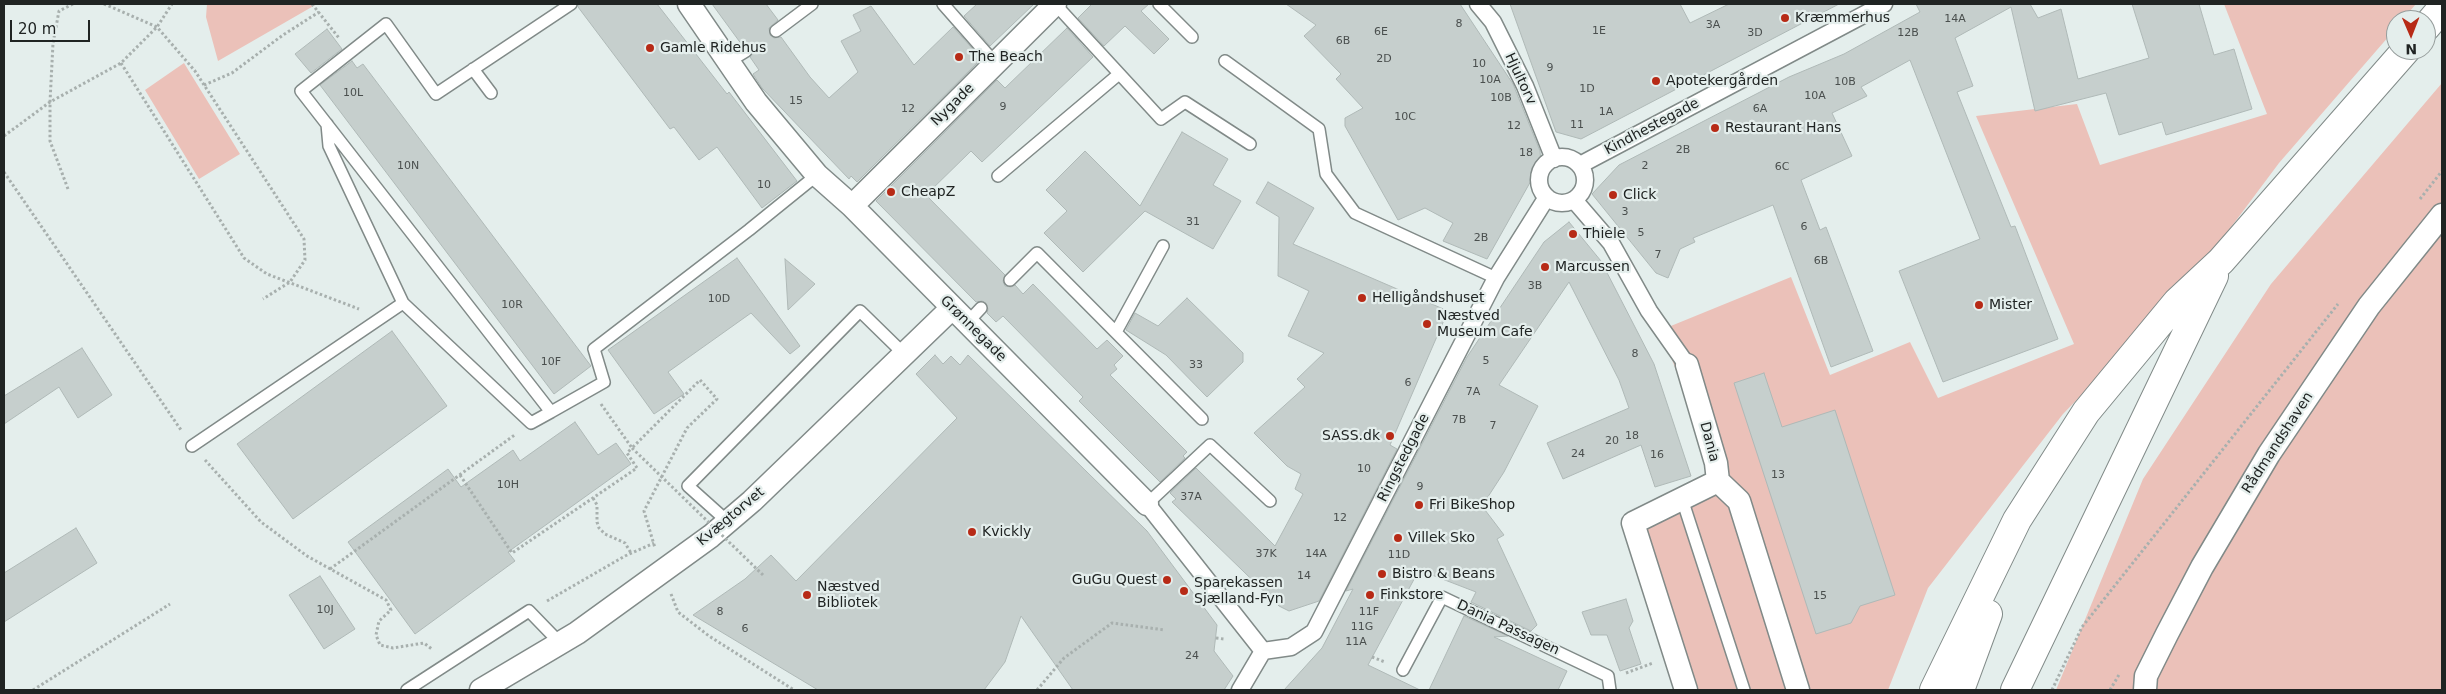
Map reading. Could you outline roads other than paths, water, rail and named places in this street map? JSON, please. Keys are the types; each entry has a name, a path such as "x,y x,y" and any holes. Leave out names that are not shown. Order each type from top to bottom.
{"main road":[{"path":"1934,690 2017,520 2086,412 2177,302 2221,261 2397,60"},
{"path":"2015,690 2221,261"},
{"path":"1960,690 1984,626 2017,520"}],"street":[{"name":"Grønnegade","path":"689,4 737,56 756,102 817,175 967,313 1147,504 1263,651"},
{"name":"Nygade","path":"852,206 1055,4"},
{"name":"Hjultorv","path":"1478,4 1493,22 1525,86 1554,159"},
{"name":"Kindhestegade","path":"1580,166 1884,4"},
{"path":"1565,158 1580,166 1583,171 1585,184 1579,196 1574,200 1557,203 1547,197 1540,186 1539,179 1544,167 1554,159 1565,158"},
{"name":"Ringstedgade","path":"1263,651 1291,647 1314,632 1496,278 1547,197"},
{"name":"Dania","path":"1574,200 1611,243 1648,311 1687,365 1716,462 1718,481 1633,523 1686,690"},
{"name":"Rådmandshaven","path":"2145,690 2146,676 2180,609 2269,454 2368,306 2442,215"},
{"name":"Kvægtorvet","path":"481,690 561,644 662,572 752,501 904,354 967,313"},
{"path":"1718,481 1739,501 1798,690"},
{"path":"1240,690 1263,651"}],"lane":[{"path":"551,412 301,90 386,24 436,94 571,4"},
{"path":"776,31 812,4"},
{"path":"943,4 995,63"},
{"path":"1055,4 1161,119 1185,102 1250,144"},
{"path":"1159,4 1192,37"},
{"path":"1225,60 1319,129 1326,174 1355,213 1496,278"},
{"path":"473,69 492,94"},
{"path":"998,176 1119,74"},
{"path":"327,123 329,146 403,302 531,423 604,382 594,348 749,230 817,175"},
{"path":"1116,332 1163,246"},
{"path":"1010,280 1037,253 1202,419"},
{"path":"192,446 403,302"},
{"path":"727,521 688,486 860,311 904,354"},
{"path":"1147,504 1210,445 1270,501"},
{"path":"1682,499 1744,690"},
{"name":"Dania Passagen","path":"1403,670 1442,597 1608,676 1610,690"},
{"path":"407,690 529,611 561,644"}],"place":[{"name":"Kræmmerhus","path":"1785,18"},
{"name":"Gamle Ridehus","path":"650,48"},
{"name":"The Beach","path":"959,57"},
{"name":"Apotekergården","path":"1656,81"},
{"name":"Restaurant Hans","path":"1715,128"},
{"name":"CheapZ","path":"891,192"},
{"name":"Click","path":"1613,195"},
{"name":"Thiele","path":"1573,234"},
{"name":"Marcussen","path":"1545,267"},
{"name":"Helligåndshuset","path":"1362,298"},
{"name":"Mister","path":"1979,305"},
{"name":"Næstved Museum Cafe","path":"1427,324"},
{"name":"SASS.dk","path":"1390,436"},
{"name":"Fri BikeShop","path":"1419,505"},
{"name":"Kvickly","path":"972,532"},
{"name":"Villek Sko","path":"1398,538"},
{"name":"Bistro & Beans","path":"1382,574"},
{"name":"GuGu Quest","path":"1167,580"},
{"name":"Sparekassen Sjælland-Fyn","path":"1184,591"},
{"name":"Næstved Bibliotek","path":"807,595"},
{"name":"Finkstore","path":"1370,595"}]}
